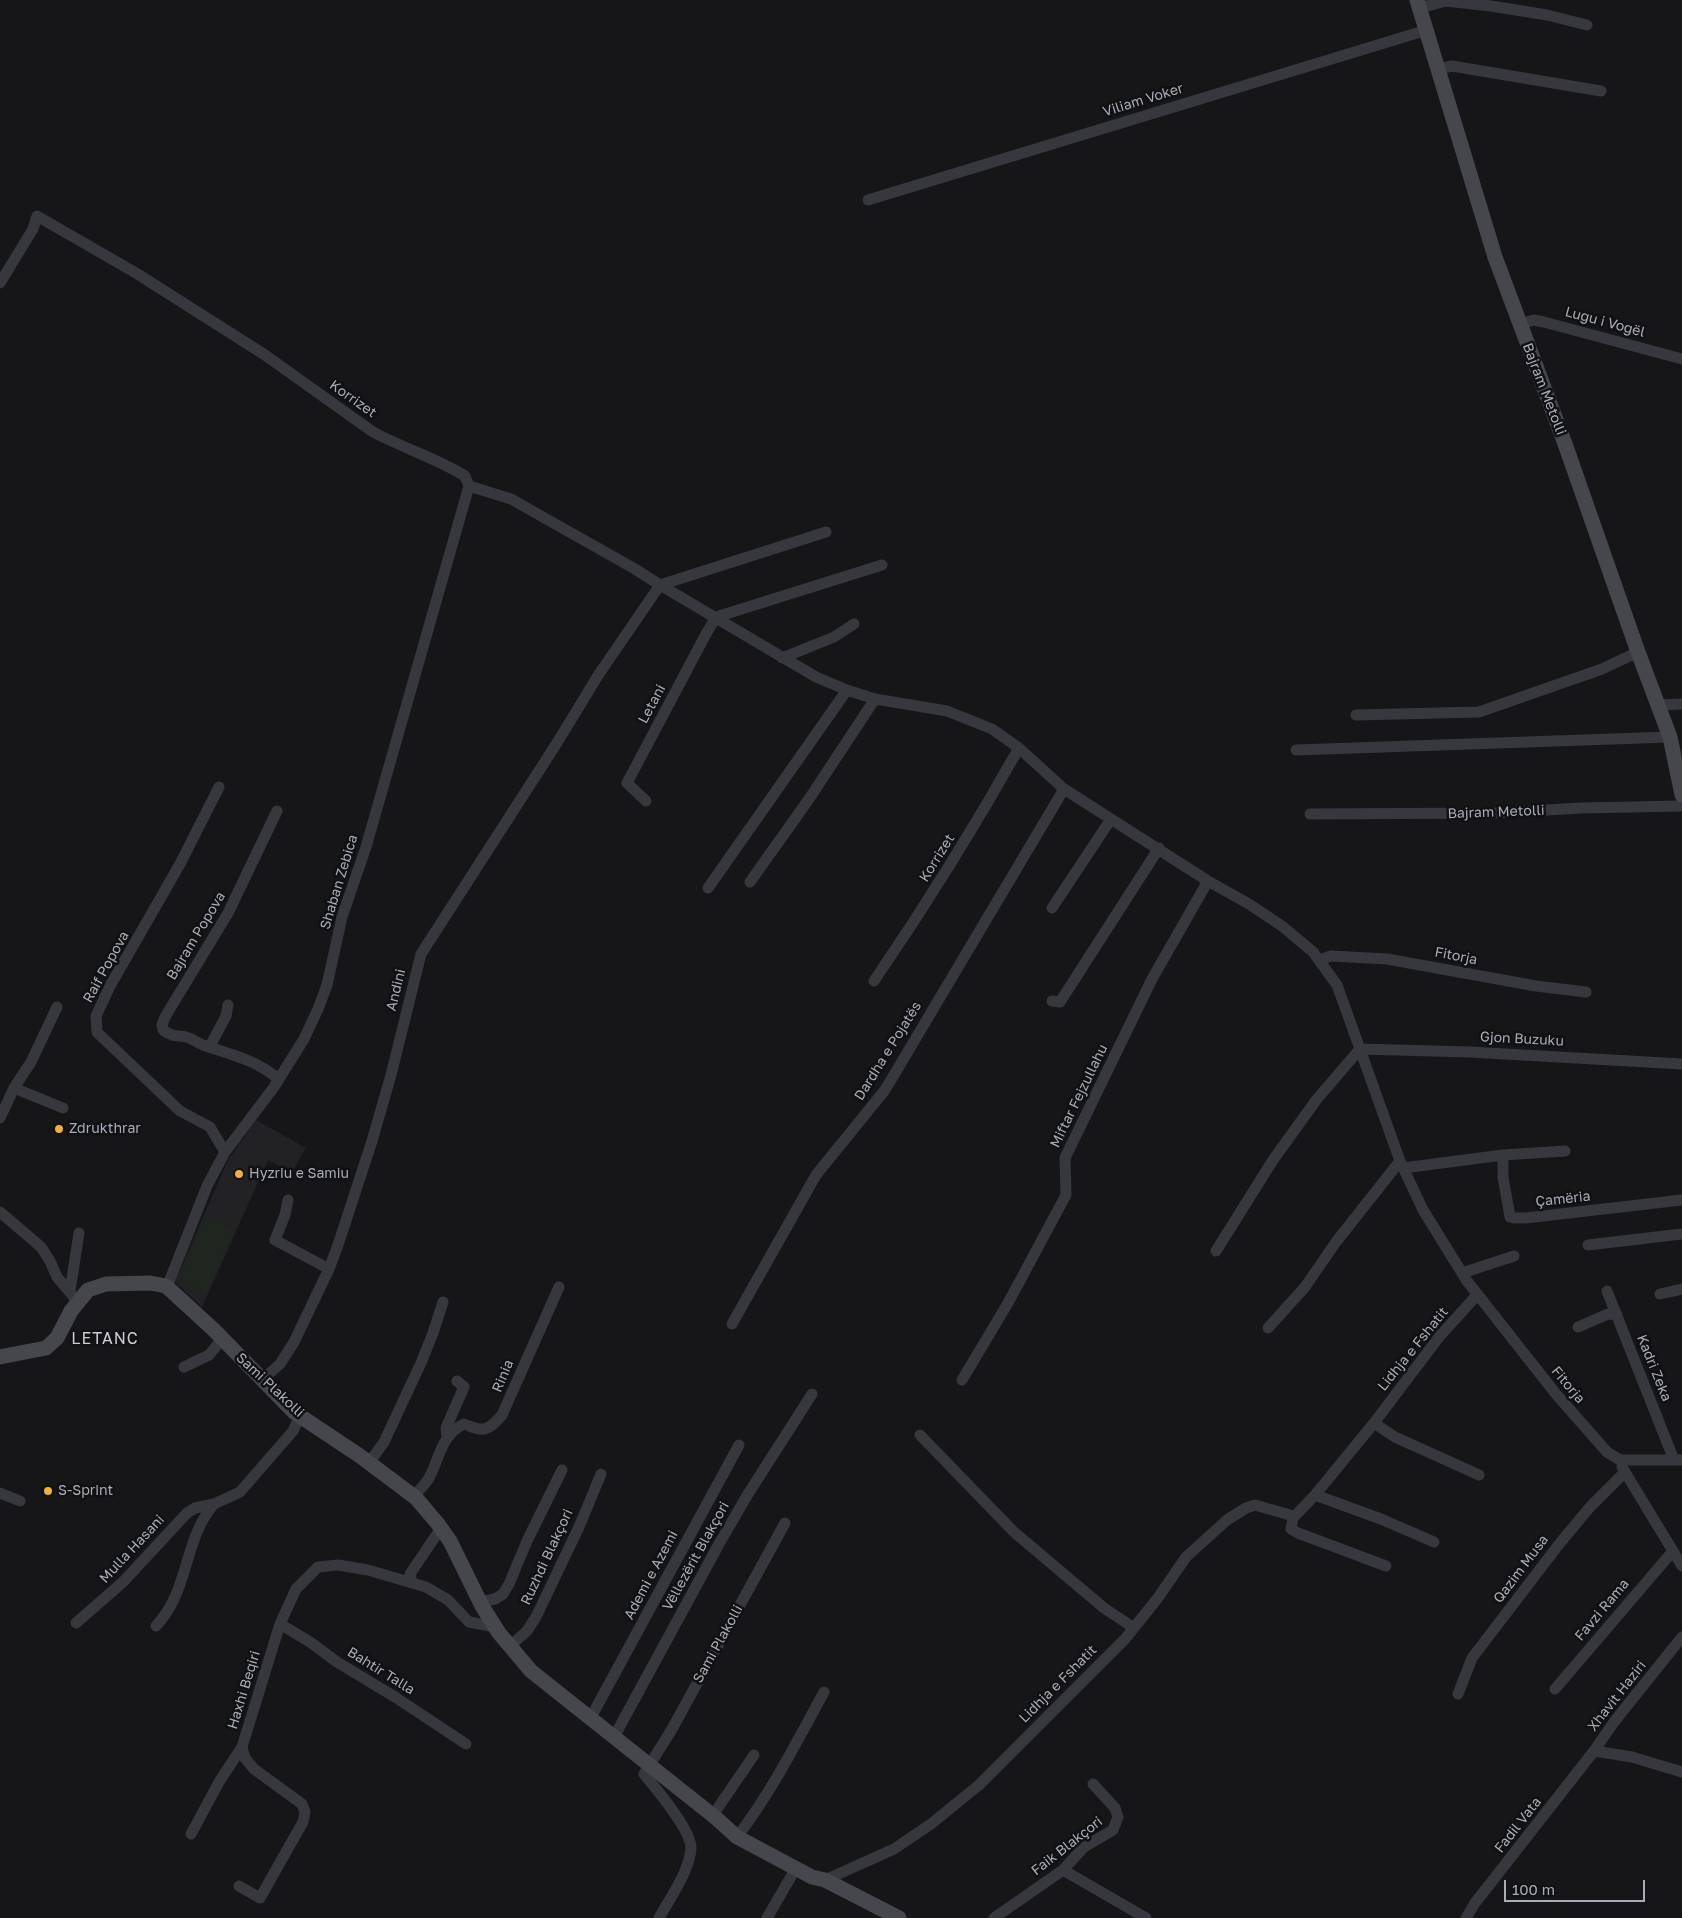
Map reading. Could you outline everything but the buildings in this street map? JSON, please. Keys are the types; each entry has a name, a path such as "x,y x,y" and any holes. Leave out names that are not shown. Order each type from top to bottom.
{"street":[{"name":"Bajram Metolli","path":"1587,25 1546,15 1491,6 1446,1 1419,4 1495,257 1670,737 1682,795"},
{"name":"Viliam Voker","path":"868,200 1427,30"},
{"path":"1438,69 1452,66 1601,91"},
{"name":"Korrizet","path":"0,284 33,229 37,216 136,273 265,356 373,432 392,442 442,462 465,476 469,486 511,499 635,569 816,677 875,699 946,710 992,729 1019,748 1064,789"},
{"name":"Lugu i Vogël","path":"1520,324 1534,320 1544,322 1682,359"},
{"name":"Shaban Zebica","path":"167,1288 207,1186 225,1152 278,1079 304,1039 318,1009 326,985 342,917 366,848 469,486"},
{"path":"660,585 826,532"},
{"path":"716,617 882,565"},
{"name":"Andini","path":"262,1380 280,1364 294,1342 329,1270 372,1140 391,1075 421,954 599,674 660,585"},
{"name":"Letani","path":"646,801 628,783 716,617"},
{"path":"782,658 834,637 854,624"},
{"path":"1356,715 1479,712 1602,669 1638,652"},
{"path":"708,888 847,690"},
{"path":"750,882 809,799 875,699"},
{"path":"1658,705 1682,704"},
{"path":"1296,750 1670,737"},
{"name":"Korrizet","path":"874,981 958,854 1019,748"},
{"name":"Raif Popova","path":"219,787 176,871 110,986 96,1016 95,1025 97,1032 180,1111 210,1127 225,1152"},
{"name":"Fitorja","path":"1064,789 1282,926 1320,960 1337,985 1401,1165 1423,1210 1478,1295 1556,1394 1607,1452 1620,1460"},
{"name":"Dardha e Pojatës","path":"732,1324 816,1175 885,1090 1064,789"},
{"name":"Bajram Metolli","path":"1310,814 1496,813 1581,808 1682,806"},
{"name":"Bajram Popova","path":"277,811 246,880 162,1025 169,1034 187,1037 261,1067 268,1070 278,1079"},
{"path":"1052,908 1111,819"},
{"path":"1052,1001 1060,1002 1159,848"},
{"name":"Miftar Fejzullahu","path":"962,1380 1008,1303 1066,1195 1065,1158 1152,979 1208,881"},
{"name":"Fitorja","path":"1320,960 1331,956 1387,960 1536,986 1586,992"},
{"path":"210,1046 226,1016 228,1004"},
{"path":"0,1118 14,1088 31,1062 57,1007"},
{"path":"1216,1251 1273,1160 1317,1099 1360,1049"},
{"name":"Gjon Buzuku","path":"1360,1049 1470,1052 1682,1064"},
{"path":"14,1088 63,1108"},
{"path":"1268,1328 1305,1287 1336,1242 1401,1165 1565,1151"},
{"name":"Çamëria","path":"1503,1155 1503,1177 1510,1217 1682,1200"},
{"path":"288,1200 285,1215 275,1240 329,1270"},
{"path":"0,1212 41,1247 57,1277 74,1297"},
{"path":"0,1357 46,1348 57,1338 70,1311 74,1297 79,1233"},
{"path":"1588,1245 1682,1234"},
{"path":"1462,1272 1514,1256"},
{"path":"74,1297 106,1284 150,1283 167,1288"},
{"name":"Rinia","path":"446,1436 455,1428 464,1424 481,1431 489,1428 502,1415 560,1287"},
{"name":"Sami Plakolli","path":"167,1288 300,1416 370,1463 414,1496 450,1541 480,1602 495,1627 531,1671 737,1837 812,1877 825,1880 899,1918"},
{"path":"1660,1294 1682,1289"},
{"name":"Kadri Zeka","path":"1607,1291 1678,1460"},
{"name":"Lidhja e Fshatit","path":"825,1880 894,1849 931,1824 979,1785 1125,1640 1157,1599 1186,1557 1227,1520 1255,1504 1290,1515 1293,1518 1315,1495 1374,1423 1439,1337 1478,1295"},
{"path":"370,1463 384,1442 421,1363 443,1302"},
{"path":"1578,1327 1608,1314 1617,1315"},
{"path":"184,1367 208,1355 222,1339"},
{"path":"414,1496 428,1481 446,1436 446,1428 464,1387 458,1381"},
{"name":"Vëllezërit Blakçori","path":"614,1737 719,1544 748,1494 812,1394"},
{"name":"Mulla Hasani","path":"76,1623 123,1582 154,1550 175,1524 187,1514 195,1508 214,1504 240,1492 293,1431 300,1416"},
{"path":"1374,1423 1395,1437 1479,1475"},
{"path":"920,1435 1014,1532 1104,1608 1134,1628"},
{"name":"Ademi e Azemi","path":"590,1719 739,1445"},
{"path":"1678,1460 1620,1460 1624,1473 1682,1566"},
{"path":"480,1602 495,1599 503,1594 562,1470"},
{"name":"Qazim Musa","path":"1458,1694 1472,1658 1560,1543 1624,1473"},
{"name":"Ruzhdi Blakçori","path":"510,1646 527,1631 536,1617 579,1527 600,1474"},
{"path":"0,1493 20,1501"},
{"path":"1315,1495 1381,1519 1434,1542"},
{"name":"Mulla Hasani","path":"156,1626 172,1606 198,1526 214,1504"},
{"path":"1293,1518 1291,1529 1298,1533 1386,1566"},
{"name":"Sami Plakolli","path":"649,1765 672,1728 785,1523"},
{"path":"412,1583 410,1574 441,1528"},
{"name":"Favzi Rama","path":"1556,1689 1673,1551"},
{"name":"Haxhi Beqiri","path":"239,1886 260,1898 280,1866 303,1822 305,1812 302,1804 254,1768 245,1758 242,1747 280,1624 296,1589 318,1567 338,1565 368,1570 439,1593 469,1622 495,1627"},
{"name":"Bahtir Talla","path":"280,1624 466,1744"},
{"name":"Xhavit Haziri","path":"1682,1637 1594,1750 1632,1757 1682,1772"},
{"path":"737,1837 753,1816 776,1778 824,1692"},
{"path":"191,1834 219,1782 242,1747"},
{"name":"Fadil Vata","path":"1466,1918 1475,1903 1594,1750"},
{"path":"712,1815 754,1755"},
{"path":"649,1765 644,1774 684,1829 691,1846 687,1866 659,1918"},
{"name":"Faik Blakçori","path":"994,1918 1063,1870 1084,1847 1113,1830 1117,1822 1115,1808 1093,1784"},
{"path":"767,1918 796,1868"},
{"path":"1063,1870 1146,1918"}],"shaded area":[{"path":"256,1120 306,1148 292,1172 268,1160 202,1307 175,1282 228,1160"},
{"path":"205,1217 234,1229 207,1294 180,1280"}],"place":[{"name":"Zdrukthrar","path":"59,1129"},
{"name":"Hyzriu e Samiu","path":"239,1174"},
{"name":"S-Sprint","path":"48,1491"}],"district":[{"name":"LETANC","path":"105,1339"}]}
